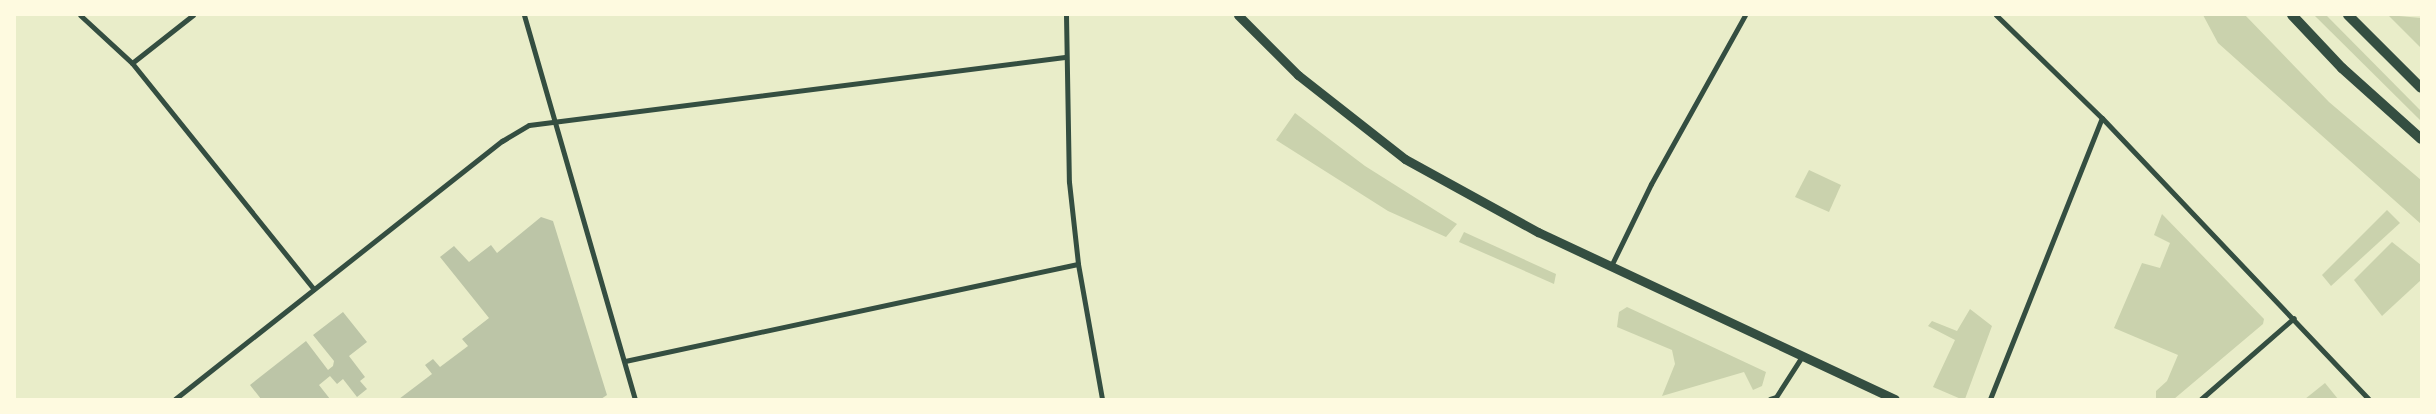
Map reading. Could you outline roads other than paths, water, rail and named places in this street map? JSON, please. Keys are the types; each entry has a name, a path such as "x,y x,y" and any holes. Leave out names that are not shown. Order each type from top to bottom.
{"main road":[{"path":"2292,15 2342,68 2421,139"},
{"path":"2348,15 2421,88"}],"street":[{"path":"80,15 132,63 314,289"},
{"path":"132,63 193,15"},
{"path":"524,15 553,121 635,399"},
{"path":"1066,15 1065,57 1069,182 1078,264 1102,399"},
{"path":"1238,15 1298,75 1405,159 1475,200 1610,266 1895,399"},
{"path":"1610,266 1651,184 1744,15"},
{"path":"1996,15 2102,118 2369,399"},
{"path":"175,399 502,141 529,125 1065,57"},
{"path":"1990,399 2102,118"},
{"path":"625,361 1078,264"},
{"path":"2201,399 2294,318"},
{"path":"1770,399 1776,397 1803,355"}]}
